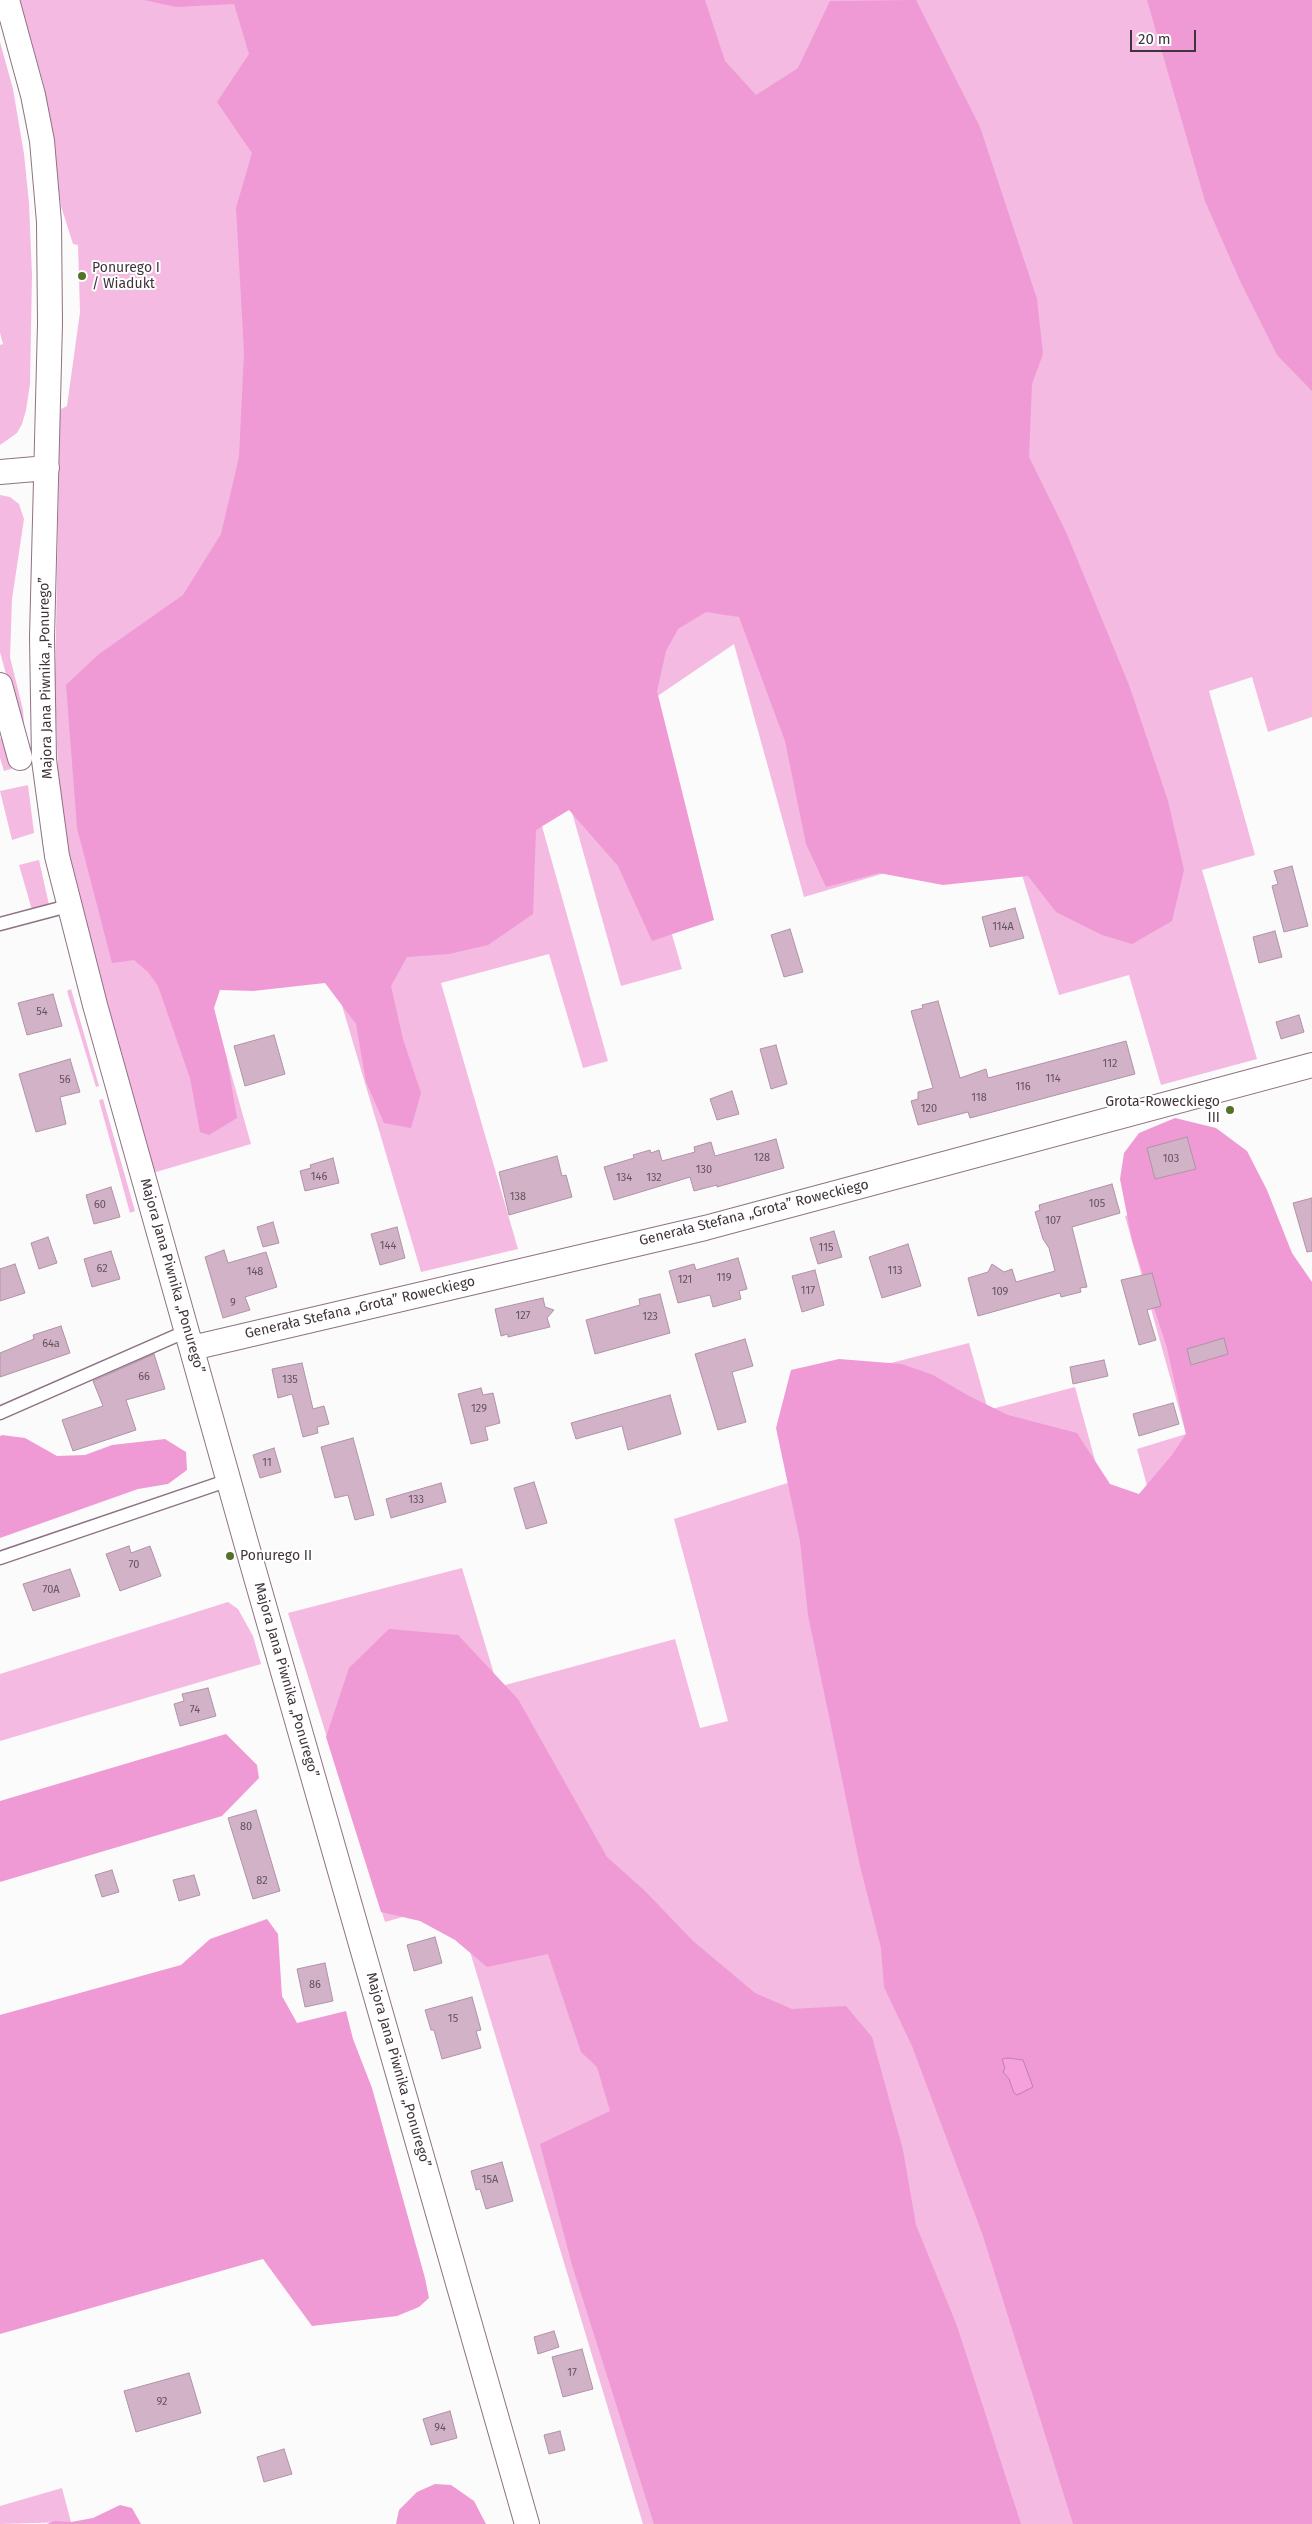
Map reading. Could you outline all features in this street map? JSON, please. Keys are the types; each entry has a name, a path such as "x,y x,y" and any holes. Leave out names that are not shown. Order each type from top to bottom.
{"street":[{"name":"Majora Jana Piwnika „Ponurego”","path":"7,0 33,95 47,184 50,273 42,637 44,760 57,856 68,906 189,1339 527,2524"},
{"path":"0,472 47,468"},
{"name":"Majora Jana Piwnika „Ponurego”","path":"0,685 20,758"},
{"name":"Generała Stefana „Grota” Roweckiego","path":"189,1339 705,1228 1312,1065"}],"lane":[{"path":"0,924 68,906"},
{"path":"0,1413 189,1339"},
{"path":"0,1558 230,1480"}],"shaded area":[{"path":"20,0 1312,0 1312,717 1268,732 1252,677 1209,691 1255,855 1202,870 1257,1059 1161,1085 1129,975 1059,995 1010,836 804,897 734,644 640,708 648,852 682,969 621,986 540,699 509,709 608,1061 583,1068 549,954 441,983 518,1249 421,1272 322,938 203,974 251,1144 156,1172 151,1170 68,860 58,774 55,682 60,413 61,409 67,406 80,312 78,245 73,244 61,206 44,86"},
{"path":"144,0 705,0 725,61 756,95 798,68 830,1 916,0 980,127 1037,299 1043,354 1032,384 1029,457 1066,532 1129,685 1168,801 1184,870 1172,921 1132,944 1102,935 1056,912 1028,876 943,885 879,873 826,887 806,844 785,741 739,617 706,612 678,629 666,651 657,691 714,920 652,941 618,866 569,810 536,830 533,914 488,945 449,954 407,957 391,986 403,1039 421,1093 411,1128 384,1123 366,1082 356,1024 325,983 253,991 220,990 214,1008 227,1059 237,1118 209,1135 200,1132 190,1078 158,986 148,972 134,960 112,963 77,828 66,685 99,654 183,595 221,534 239,457 244,353 236,208 252,153 217,102 249,54 234,4 176,7"},
{"path":"1147,0 1312,0 1312,391 1277,355 1241,283 1205,201"},
{"path":"0,42 13,89 24,154 29,203 32,275 30,384 26,410 17,433 0,445 0,345 3,344 0,333"},
{"path":"0,495 10,497 19,504 24,519 12,599 10,657 23,710 27,764 4,771 0,758 0,738 7,739 13,700 0,652"},
{"path":"28,785 34,833 12,840 0,791"},
{"path":"39,860 49,905 32,910 19,865"},
{"path":"71,989 99,1086 96,1087 67,991"},
{"path":"103,1099 135,1211 130,1213 99,1100"},
{"path":"1175,1118 1216,1128 1247,1151 1267,1190 1292,1253 1312,1282 1312,2524 1073,2524 982,2233 912,2046 884,1987 881,1948 860,1866 808,1615 800,1541 776,1428 791,1370 839,1359 902,1364 933,1375 969,1396 1008,1415 1077,1433 1110,1484 1139,1494 1172,1455 1186,1434 1167,1348 1132,1240 1120,1179 1124,1153 1139,1133"},
{"path":"1248,1183 1312,1385 1312,2524 643,2524 455,1902 385,1922 288,1613 462,1568 498,1687 675,1639 700,1728 728,1721 674,1519 819,1473 797,1387 969,1343 988,1410 1075,1387 1130,1589 1172,1577 1137,1449 1186,1434 1125,1216"},
{"path":"0,1436 25,1438 57,1456 85,1455 112,1445 165,1439 186,1452 187,1470 168,1484 138,1489 0,1538"},
{"path":"228,1602 238,1609 253,1636 261,1664 0,1741 0,1674"},
{"path":"389,1629 458,1635 518,1699 607,1857 645,1891 693,1941 755,1993 792,2009 846,2006 872,2037 903,2150 916,2225 957,2326 1021,2524 654,2524 572,2265 540,2144 610,2111 597,2067 581,2052 548,1954 487,1967 455,1940 420,1921 381,1912 326,1737 349,1668"},
{"path":"226,1734 257,1765 259,1778 222,1816 0,1882 0,1801"},
{"path":"267,1919 278,1934 282,1996 297,2023 346,2011 353,2039 372,2088 429,2298 419,2307 397,2316 312,2326 263,2259 0,2334 0,2015 181,1965 210,1939"},
{"path":"1002,2059 1023,2060 1033,2087 1017,2095 1014,2093 1009,2079 1003,2072 1005,2068"},
{"path":"435,2484 451,2485 474,2501 486,2524 396,2524 399,2510 417,2492"},
{"path":"62,2488 71,2522 0,2524 0,2506"},
{"path":"120,2505 132,2508 141,2524 47,2524 54,2521 71,2522 93,2518"}],"building":[{"path":"1292,866 1308,926 1284,932 1272,886 1278,884 1274,871"},
{"path":"1015,908 1024,938 990,947 982,917"},
{"path":"790,929 803,972 784,977 771,935"},
{"path":"1275,931 1282,957 1259,963 1253,937"},
{"path":"53,994 62,1026 27,1035 18,1003"},
{"path":"938,1001 960,1078 986,1069 988,1078 1126,1041 1135,1074 970,1118 968,1112 918,1125 911,1101 918,1099 918,1092 933,1088 911,1011 923,1008 922,1005"},
{"path":"1299,1015 1304,1032 1281,1039 1276,1022"},
{"path":"274,1035 285,1074 245,1086 234,1046"},
{"path":"776,1045 787,1084 771,1089 760,1049"},
{"path":"70,1059 80,1092 60,1097 66,1124 36,1132 19,1074"},
{"path":"732,1091 739,1114 717,1120 710,1099"},
{"path":"1187,1137 1196,1169 1155,1179 1147,1148"},
{"path":"776,1139 784,1168 717,1187 717,1185 694,1191 690,1177 614,1200 604,1167 634,1158 633,1155 650,1150 651,1153 659,1150 662,1161 695,1152 694,1147 711,1142 715,1156"},
{"path":"557,1156 562,1176 566,1175 572,1197 509,1215 499,1172"},
{"path":"333,1158 339,1183 305,1191 300,1171 311,1168 310,1165"},
{"path":"1112,1184 1120,1213 1072,1227 1087,1287 1080,1288 1081,1292 1061,1297 1060,1293 978,1316 968,1278 988,1272 992,1264 1004,1272 1012,1269 1016,1282 1055,1271 1049,1248 1043,1239 1035,1212 1040,1210 1039,1205"},
{"path":"111,1187 120,1217 94,1224 86,1195"},
{"path":"1312,1198 1312,1251 1307,1252 1293,1203"},
{"path":"273,1222 279,1243 263,1247 257,1227"},
{"path":"397,1227 405,1258 380,1265 371,1234"},
{"path":"834,1231 842,1257 818,1264 810,1238"},
{"path":"48,1237 57,1263 39,1269 31,1243"},
{"path":"908,1244 921,1286 882,1298 869,1257"},
{"path":"224,1250 228,1263 266,1252 277,1287 245,1297 250,1310 223,1318 205,1257"},
{"path":"111,1251 120,1279 92,1287 84,1259"},
{"path":"738,1258 747,1289 739,1291 741,1299 713,1307 710,1295 678,1303 669,1271 694,1264 696,1270"},
{"path":"15,1264 25,1293 0,1301 0,1269"},
{"path":"815,1270 824,1305 802,1312 792,1276"},
{"path":"1152,1273 1161,1306 1147,1310 1156,1340 1139,1345 1121,1280"},
{"path":"660,1294 670,1333 595,1354 586,1320 640,1305 639,1299"},
{"path":"543,1298 545,1307 554,1310 547,1318 550,1327 508,1337 508,1334 501,1336 495,1309"},
{"path":"61,1326 70,1353 0,1377 0,1353 34,1339 33,1335"},
{"path":"1224,1338 1228,1354 1191,1365 1187,1349"},
{"path":"745,1339 753,1366 732,1372 746,1422 718,1430 695,1354"},
{"path":"154,1354 165,1389 126,1400 136,1430 73,1451 62,1420 103,1406 93,1381"},
{"path":"1104,1360 1108,1376 1073,1384 1070,1367"},
{"path":"302,1363 313,1409 324,1406 329,1424 317,1427 318,1433 303,1437 292,1394 278,1398 272,1369"},
{"path":"481,1388 483,1395 493,1393 500,1423 485,1427 488,1440 471,1444 458,1394"},
{"path":"670,1395 681,1434 628,1450 622,1426 576,1439 571,1423"},
{"path":"1173,1403 1179,1424 1139,1436 1133,1414"},
{"path":"353,1438 374,1515 355,1520 348,1495 335,1498 321,1447"},
{"path":"274,1448 281,1472 260,1478 253,1455"},
{"path":"534,1482 547,1523 526,1529 514,1488"},
{"path":"441,1483 446,1502 391,1518 386,1499"},
{"path":"129,1546 131,1553 150,1546 161,1576 120,1591 106,1554"},
{"path":"70,1569 80,1596 33,1611 23,1584"},
{"path":"208,1688 216,1716 180,1726 174,1704 184,1701 182,1694"},
{"path":"256,1810 280,1891 253,1899 228,1818"},
{"path":"112,1870 119,1892 102,1897 95,1875"},
{"path":"194,1875 200,1895 179,1901 173,1880"},
{"path":"435,1937 442,1963 414,1971 407,1945"},
{"path":"325,1963 333,2001 305,2007 297,1969"},
{"path":"472,1997 481,2030 476,2031 481,2048 442,2059 434,2030 431,2030 425,2010"},
{"path":"502,2162 513,2201 486,2209 480,2189 476,2190 471,2171"},
{"path":"554,2331 559,2347 538,2354 534,2337"},
{"path":"582,2349 593,2389 563,2397 552,2357"},
{"path":"189,2373 201,2413 136,2432 124,2391"},
{"path":"450,2411 457,2438 431,2445 423,2419"},
{"path":"560,2431 565,2450 549,2454 544,2435"},
{"path":"284,2449 292,2474 264,2482 257,2457"}],"place":[{"name":"Ponurego I / Wiadukt","path":"82,276"},
{"name":"Grota-Roweckiego III","path":"1230,1110"},
{"name":"Ponurego II","path":"230,1556"}]}
